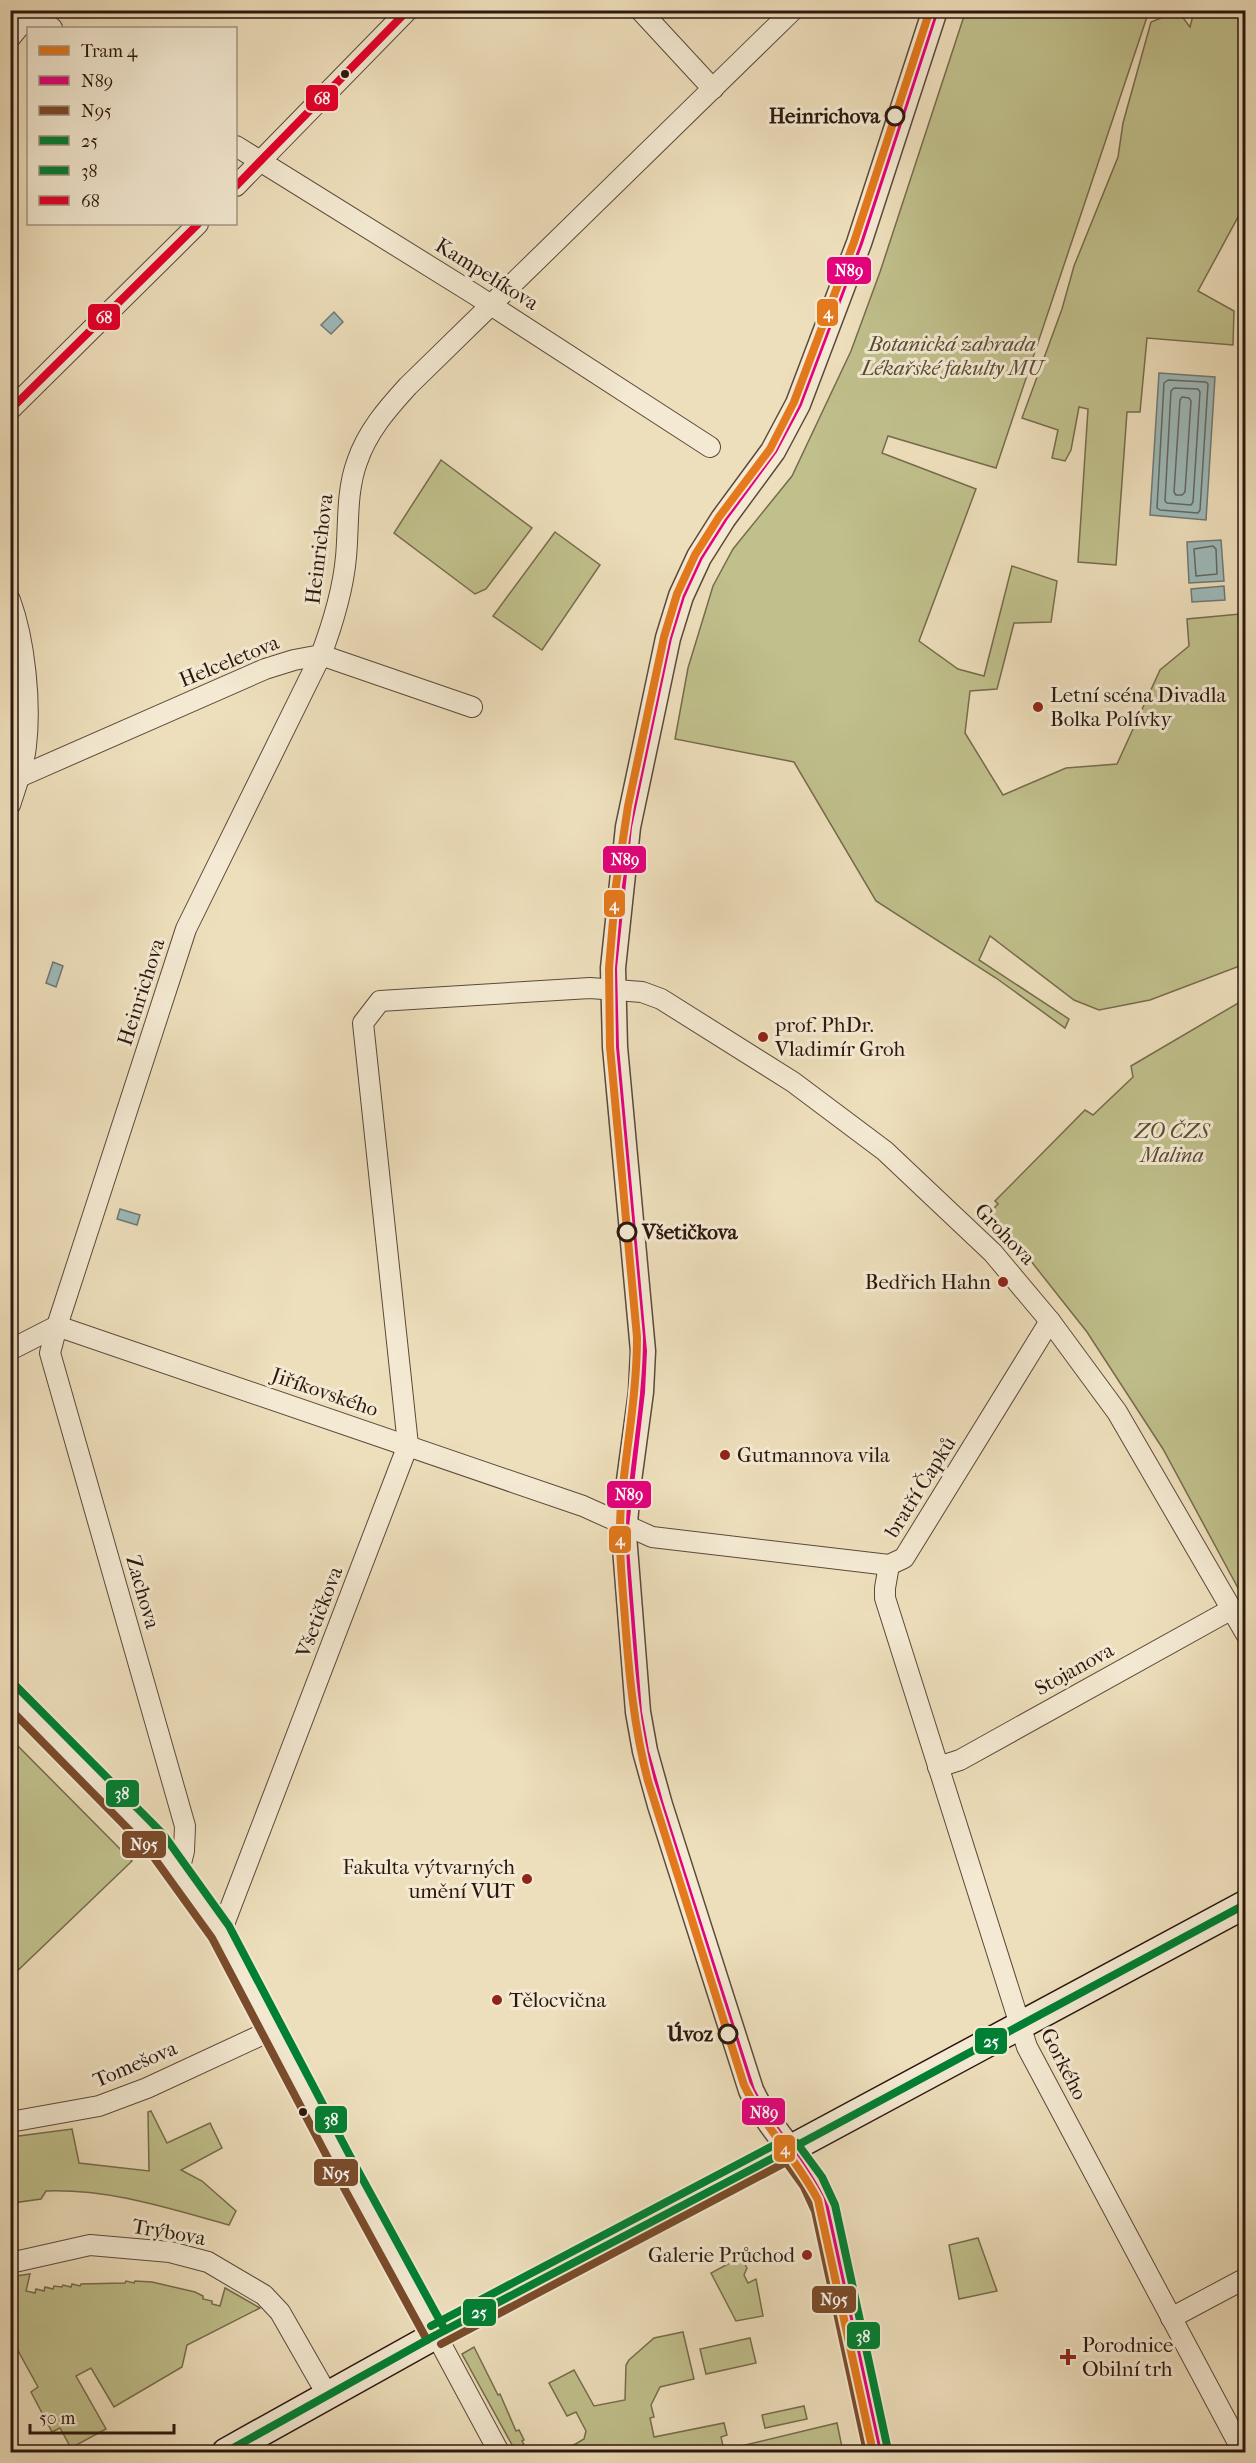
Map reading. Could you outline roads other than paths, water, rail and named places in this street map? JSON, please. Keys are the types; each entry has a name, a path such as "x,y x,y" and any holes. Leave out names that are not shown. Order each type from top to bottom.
{"main road":[{"path":"226,2452 436,2335 789,2149 1245,1904"}],"street":[{"path":"237,185 408,10"},
{"path":"640,10 713,89"},
{"name":"Heinrichova","path":"57,1326 186,929 321,655 340,599 346,559 351,483 356,462 369,434 408,386 793,10"},
{"path":"878,2452 825,2208 813,2182 762,2111 749,2084 645,1751 636,1690 625,1559 625,1525 641,1392 643,1351 615,1047 613,990 628,827 674,618 684,589 704,550 723,519 774,451 798,404 859,243 935,10"},
{"path":"10,38 29,12 51,27"},
{"name":"Kampelíkova","path":"237,147 710,447"},
{"path":"10,410 197,225"},
{"path":"10,600 20,641 27,688 26,747 15,779 10,804"},
{"path":"321,655 472,707"},
{"name":"Helceletova","path":"15,779 264,669 321,655"},
{"name":"Všetičkova","path":"221,1932 408,1445 363,1023 380,1001 590,988 613,990"},
{"name":"Grohova","path":"613,990 642,992 661,999 793,1082 876,1144 993,1253 1050,1321 1117,1412 1245,1634"},
{"name":"bratří Čapků","path":"625,1525 652,1536 889,1565 904,1558 1050,1321"},
{"path":"10,1350 57,1326"},
{"name":"Jiříkovského","path":"57,1326 583,1506 625,1525"},
{"name":"Zachova","path":"57,1326 50,1353 185,1826 184,1851 179,1871"},
{"name":"Gorkého","path":"889,1565 885,1598 1027,2048 1243,2452"},
{"name":"Stojanova","path":"938,1767 960,1760 1232,1609"},
{"path":"10,1694 128,1812 179,1871 221,1932 499,2452"},
{"name":"Tomešova","path":"10,2122 99,2106 147,2088 272,2030"},
{"name":"Trýbova","path":"10,2263 90,2245 170,2252 208,2262 264,2295 280,2312 328,2396"},
{"path":"1171,2318 1245,2278"}],"water":[{"path":"334,312 343,322 331,334 321,325"},
{"path":"1159,373 1215,377 1206,520 1150,515"},
{"path":"1221,540 1224,581 1189,583 1187,542"},
{"path":"1224,586 1225,600 1192,602 1191,589"},
{"path":"53,962 63,966 56,987 46,983"},
{"path":"120,1209 140,1215 137,1225 117,1219"}],"tram line":[{"name":"4","path":"873,2452 818,2200 761,2115 744,2085 648,1781 639,1741 628,1660 620,1534 637,1337 610,1047 609,968 616,885 628,806 664,637 677,594 695,555 719,517 770,449 794,402 854,242 930,10"}],"place":[{"name":"Heinrichova","path":"895,116"},
{"name":"Letní scéna Divadla Bolka Polívky","path":"1038,707"},
{"name":"prof. PhDr. Vladimír Groh","path":"763,1037"},
{"name":"Všetičkova","path":"627,1232"},
{"name":"Bedřich Hahn","path":"1003,1282"},
{"name":"Gutmannova vila","path":"725,1455"},
{"name":"Fakulta výtvarných umění VUT","path":"527,1879"},
{"name":"Tělocvična","path":"497,2000"},
{"name":"Úvoz","path":"728,2034"},
{"name":"Galerie Průchod","path":"807,2255"},
{"name":"Porodnice Obilní trh","path":"1068,2357"}],"park label":[{"name":"Botanická zahrada Lékařské fakulty MU","path":"952,356"},
{"name":"ZO ČZS Malina","path":"1172,1143"}]}
